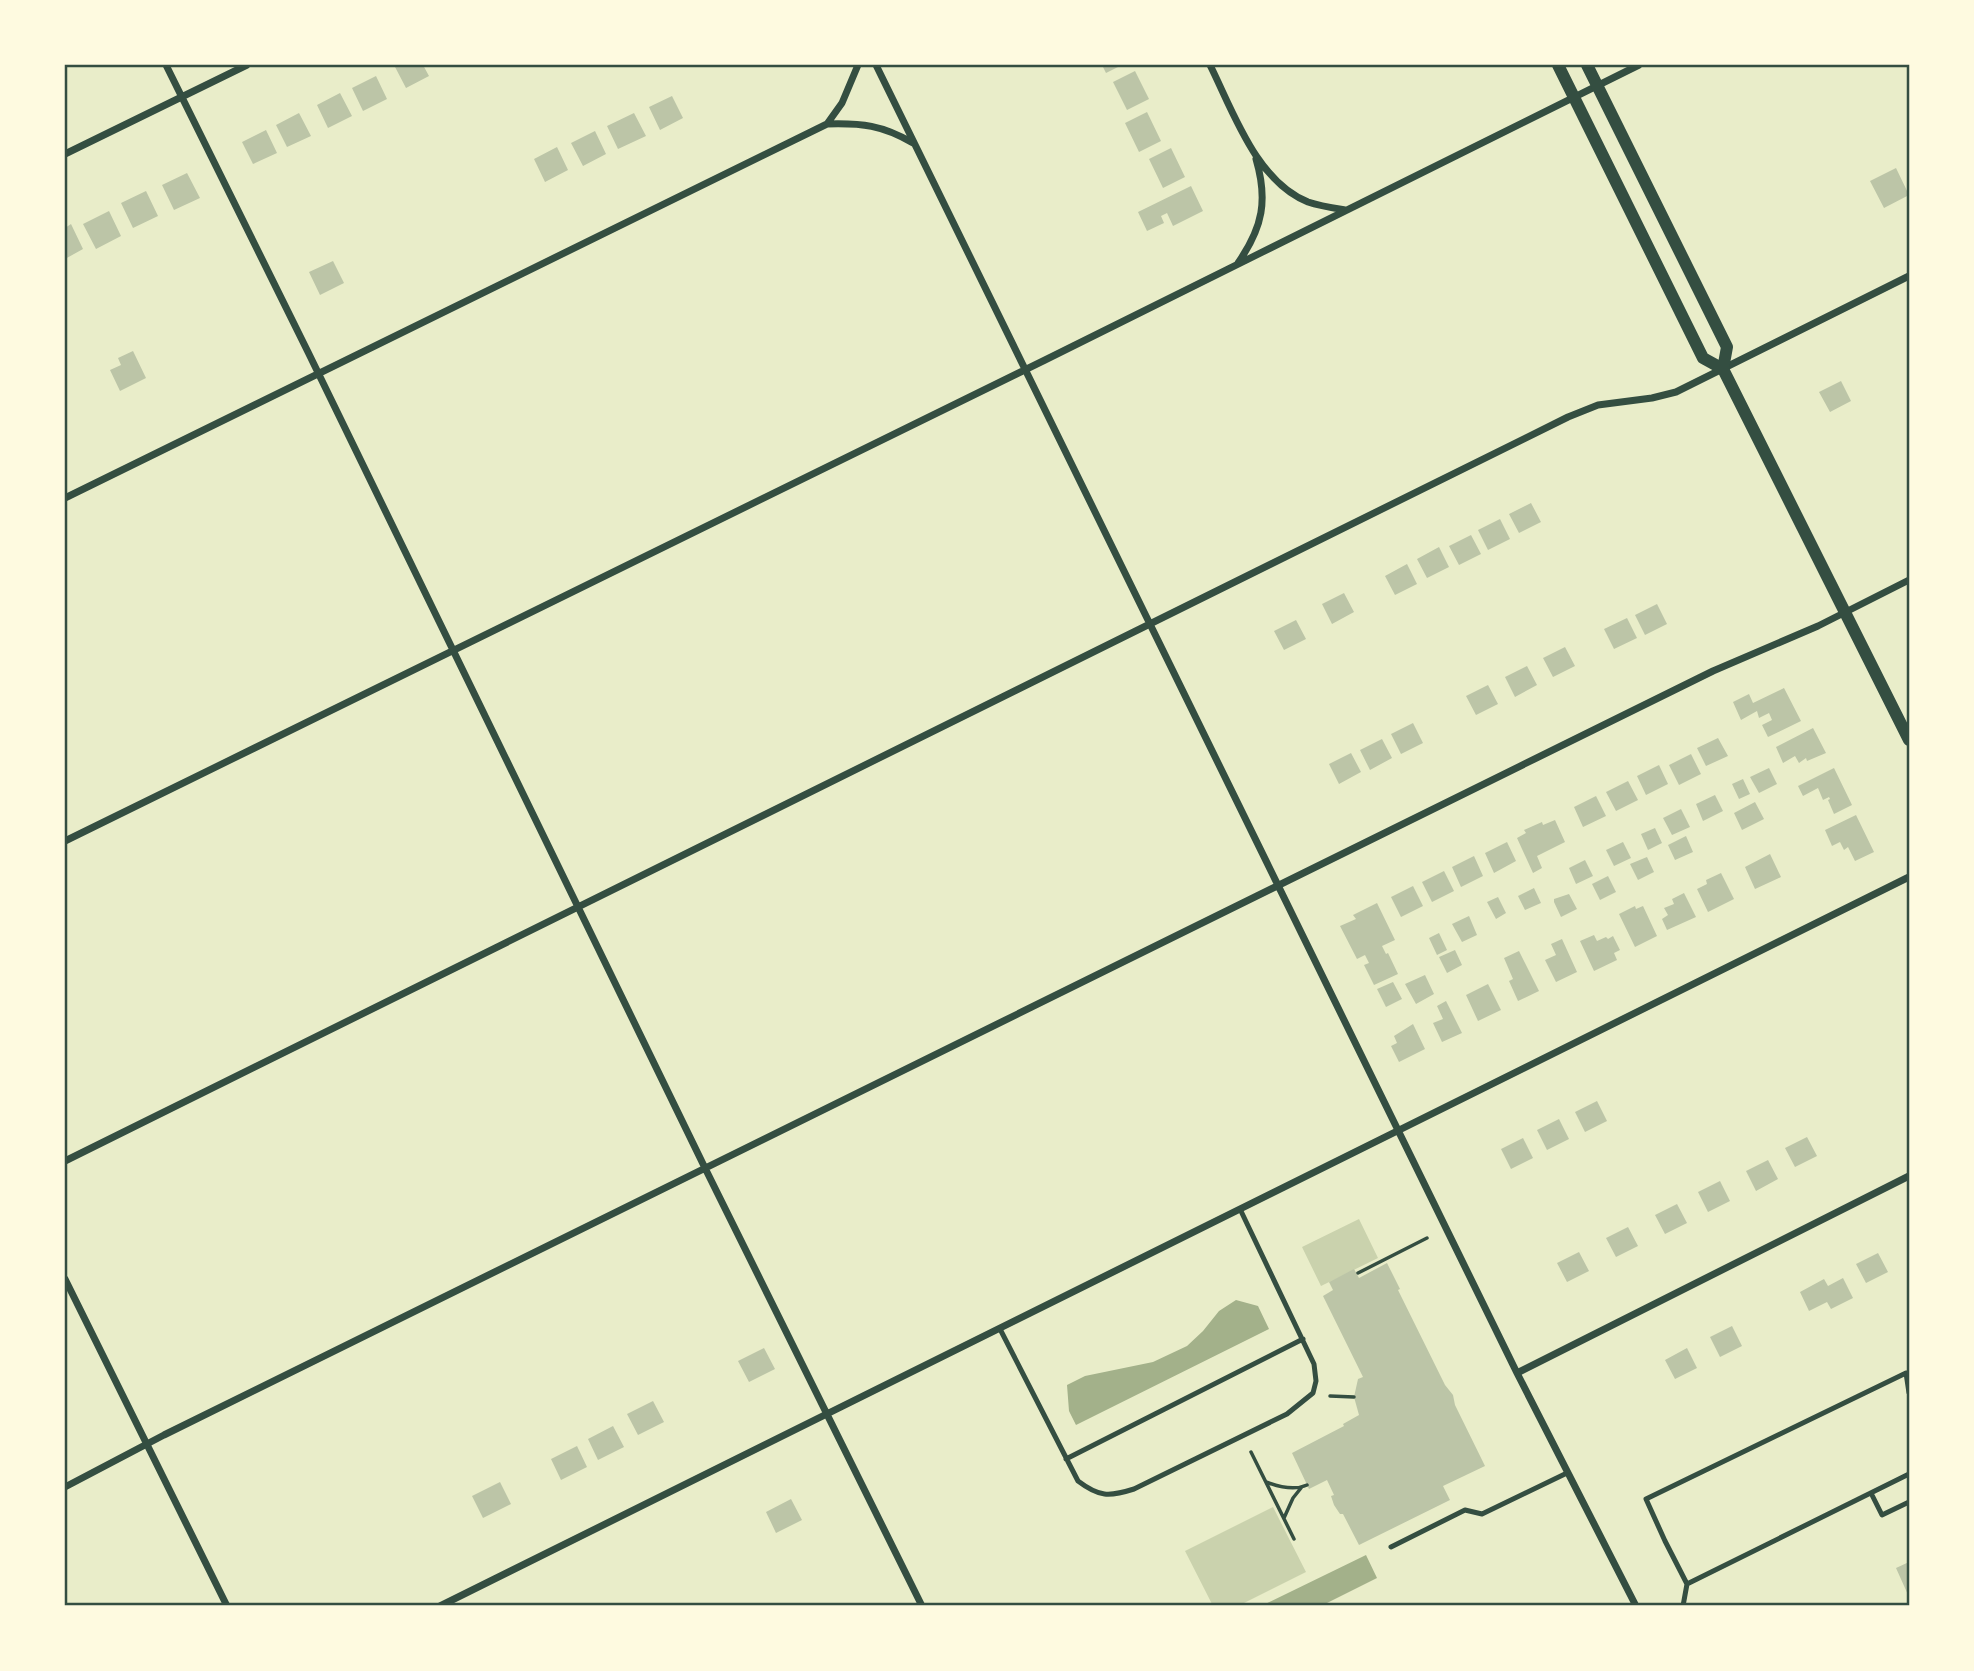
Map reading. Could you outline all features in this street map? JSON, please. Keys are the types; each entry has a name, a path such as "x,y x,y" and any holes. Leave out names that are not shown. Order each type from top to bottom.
{"street":[{"path":"166,65 922,1606"},
{"path":"65,154 247,65"},
{"path":"827,124 842,103 858,65"},
{"path":"876,65 1517,1373 1636,1606"},
{"path":"1210,65 1255,155 1272,177 1307,202 1345,210"},
{"path":"1558,65 1703,358 1723,369 1909,740"},
{"path":"1587,65 1727,347 1723,369"},
{"path":"65,841 1639,65"},
{"path":"65,498 827,124 856,123 893,131 914,143"},
{"path":"1237,264 1249,247 1259,222 1262,204 1262,181 1255,155"},
{"path":"65,1161 1568,417 1598,405 1653,398 1676,392 1909,276"},
{"path":"65,1487 176,1429 1713,671 1818,626 1909,580"},
{"path":"440,1606 1909,877"},
{"path":"1517,1373 1909,1176"},
{"path":"65,1279 227,1606"}],"lane":[{"path":"1000,1329 1077,1481 1101,1494 1117,1495 1134,1489 1287,1414 1313,1393 1316,1381 1314,1364 1240,1209"},
{"path":"1066,1459 1303,1339"},
{"path":"1683,1606 1687,1584 1646,1499 1908,1373 1909,1393"},
{"path":"1391,1547 1465,1510 1482,1514 1567,1473"},
{"path":"1687,1584 1909,1474"},
{"path":"1871,1493 1882,1515 1909,1502"}],"path":[{"path":"1358,1273 1427,1238"},
{"path":"1330,1396 1354,1397"},
{"path":"1251,1452 1294,1539"},
{"path":"1266,1482 1281,1487 1301,1488"},
{"path":"1284,1518 1293,1498 1307,1485"}],"shaded area":[{"path":"1359,1219 1378,1258 1321,1286 1302,1247"},
{"path":"1236,1300 1258,1306 1269,1329 1076,1425 1069,1411 1067,1385 1085,1376 1153,1362 1187,1346 1219,1311"},
{"path":"1273,1507 1306,1572 1238,1606 1213,1606 1185,1551"},
{"path":"1366,1555 1377,1578 1321,1606 1261,1606"}],"building":[{"path":"394,65 423,65 429,76 406,88"},
{"path":"1102,65 1122,65 1106,73"},
{"path":"1135,71 1149,99 1127,110 1113,82"},
{"path":"376,76 387,99 363,111 352,88"},
{"path":"340,93 352,116 328,128 317,105"},
{"path":"672,96 683,118 660,130 649,107"},
{"path":"1147,112 1161,141 1139,152 1125,123"},
{"path":"299,113 311,136 287,147 276,125"},
{"path":"634,113 646,136 618,149 607,126"},
{"path":"266,130 277,153 253,164 242,142"},
{"path":"595,131 606,154 583,166 571,143"},
{"path":"557,147 568,170 545,182 534,159"},
{"path":"1171,148 1185,177 1163,188 1149,159"},
{"path":"1896,168 1909,195 1884,208 1870,181"},
{"path":"187,173 200,198 174,210 162,185"},
{"path":"1191,186 1203,211 1173,226 1167,213 1161,216 1164,223 1147,231 1138,212"},
{"path":"146,191 158,216 133,228 121,203"},
{"path":"109,211 121,236 96,249 83,224"},
{"path":"71,224 83,249 65,259 65,228"},
{"path":"333,261 344,283 320,295 309,272"},
{"path":"133,351 146,378 120,391 110,370 121,365 118,358"},
{"path":"1841,381 1851,401 1830,412 1819,392"},
{"path":"1531,503 1541,522 1519,533 1509,514"},
{"path":"1500,519 1510,539 1488,550 1478,530"},
{"path":"1471,535 1481,554 1459,565 1449,546"},
{"path":"1439,547 1449,567 1427,578 1417,559"},
{"path":"1407,564 1417,584 1395,595 1385,576"},
{"path":"1344,593 1354,612 1332,624 1322,604"},
{"path":"1657,604 1667,624 1645,635 1635,615"},
{"path":"1627,618 1637,638 1614,649 1604,629"},
{"path":"1296,620 1306,639 1284,650 1274,631"},
{"path":"1565,647 1575,666 1553,677 1543,658"},
{"path":"1527,666 1537,685 1515,697 1505,677"},
{"path":"1488,685 1498,704 1476,715 1466,696"},
{"path":"1784,688 1801,721 1768,737 1762,725 1772,720 1769,713 1759,718 1757,711 1741,720 1733,702 1749,694 1753,703"},
{"path":"1413,723 1423,743 1401,754 1391,734"},
{"path":"1813,728 1826,753 1807,761 1806,758 1799,763 1795,756 1783,763 1776,747"},
{"path":"1718,738 1728,756 1706,766 1697,748"},
{"path":"1382,739 1392,758 1370,770 1360,750"},
{"path":"1351,753 1361,772 1339,784 1329,764"},
{"path":"1691,754 1701,774 1679,785 1669,765"},
{"path":"1659,765 1668,784 1646,795 1637,776"},
{"path":"1769,768 1777,784 1759,793 1750,777"},
{"path":"1834,768 1852,805 1834,814 1829,797 1823,800 1818,788 1803,796 1798,786"},
{"path":"1743,779 1750,794 1739,799 1732,784"},
{"path":"1628,781 1638,800 1616,811 1606,792"},
{"path":"1715,795 1723,811 1703,821 1696,804"},
{"path":"1596,796 1606,816 1583,827 1574,807"},
{"path":"1755,802 1764,819 1742,830 1734,813"},
{"path":"1681,809 1690,827 1672,835 1663,818"},
{"path":"1856,815 1874,852 1855,861 1848,847 1844,850 1840,842 1832,846 1825,830"},
{"path":"1555,820 1565,842 1537,856 1542,868 1533,873 1517,838 1526,833 1524,830"},
{"path":"1655,828 1662,843 1648,850 1641,834"},
{"path":"1686,836 1693,852 1675,860 1668,845"},
{"path":"1507,842 1516,861 1494,873 1485,853"},
{"path":"1623,842 1631,858 1614,866 1606,850"},
{"path":"1770,854 1781,877 1755,889 1745,867"},
{"path":"1474,856 1483,876 1461,887 1452,867"},
{"path":"1647,857 1654,872 1638,880 1630,864"},
{"path":"1585,860 1593,876 1576,884 1569,868"},
{"path":"1444,871 1454,891 1432,902 1422,882"},
{"path":"1721,873 1734,899 1708,912 1697,889 1707,884 1706,880"},
{"path":"1608,876 1616,892 1600,900 1592,884"},
{"path":"1413,886 1423,906 1401,917 1391,897"},
{"path":"1534,888 1541,903 1525,910 1518,896"},
{"path":"1684,893 1696,917 1667,930 1662,919 1668,915 1664,908 1674,904 1672,899"},
{"path":"1569,894 1577,909 1561,917 1554,899"},
{"path":"1498,897 1506,913 1496,919 1487,902"},
{"path":"1377,903 1395,940 1382,946 1398,974 1374,985 1364,965 1369,963 1365,955 1357,959 1340,926 1356,919 1353,915"},
{"path":"1635,906 1636,909 1643,906 1657,936 1635,947 1619,914"},
{"path":"1469,916 1477,935 1462,942 1452,924"},
{"path":"1439,933 1447,950 1437,955 1429,938"},
{"path":"1594,935 1597,941 1613,936 1620,950 1614,953 1617,960 1594,971 1580,941"},
{"path":"1562,939 1577,972 1556,982 1545,960 1556,955 1551,944"},
{"path":"1455,950 1462,965 1447,973 1439,957"},
{"path":"1519,951 1539,991 1518,1001 1509,981 1513,979 1504,958"},
{"path":"1425,975 1434,994 1416,1004 1405,984"},
{"path":"1393,982 1402,999 1386,1007 1377,989"},
{"path":"1488,984 1501,1010 1478,1021 1466,995"},
{"path":"1446,1001 1462,1033 1442,1042 1433,1023 1443,1019 1437,1006"},
{"path":"1413,1024 1425,1049 1399,1062 1391,1046 1397,1043 1394,1036"},
{"path":"1597,1101 1607,1121 1585,1132 1575,1112"},
{"path":"1559,1119 1569,1139 1547,1150 1537,1130"},
{"path":"1807,1137 1817,1156 1795,1167 1785,1148"},
{"path":"1523,1138 1533,1158 1511,1169 1501,1149"},
{"path":"1768,1160 1778,1179 1756,1191 1746,1171"},
{"path":"1720,1181 1730,1201 1708,1212 1698,1192"},
{"path":"1677,1204 1687,1223 1665,1234 1655,1215"},
{"path":"1628,1227 1638,1246 1616,1257 1606,1238"},
{"path":"1579,1252 1589,1271 1567,1282 1557,1263"},
{"path":"1878,1253 1888,1272 1866,1283 1856,1264"},
{"path":"1387,1263 1485,1466 1443,1486 1450,1500 1359,1545 1343,1514 1340,1514 1334,1505 1331,1496 1334,1495 1327,1480 1309,1489 1292,1453 1344,1426 1343,1424 1359,1415 1354,1397 1358,1379 1363,1377 1323,1296 1333,1290 1329,1282 1354,1269 1359,1278"},
{"path":"1843,1278 1853,1298 1831,1309 1827,1302 1809,1311 1800,1292 1824,1279 1828,1286"},
{"path":"1732,1326 1742,1346 1720,1357 1710,1337"},
{"path":"764,1348 775,1369 749,1382 738,1361"},
{"path":"1687,1348 1697,1368 1675,1379 1665,1360"},
{"path":"653,1401 664,1422 638,1435 627,1414"},
{"path":"613,1426 624,1447 598,1460 588,1439"},
{"path":"577,1446 587,1467 561,1480 551,1459"},
{"path":"500,1482 511,1504 483,1518 472,1496"},
{"path":"791,1499 802,1520 776,1533 766,1512"},
{"path":"1909,1562 1909,1597 1896,1568"}]}
